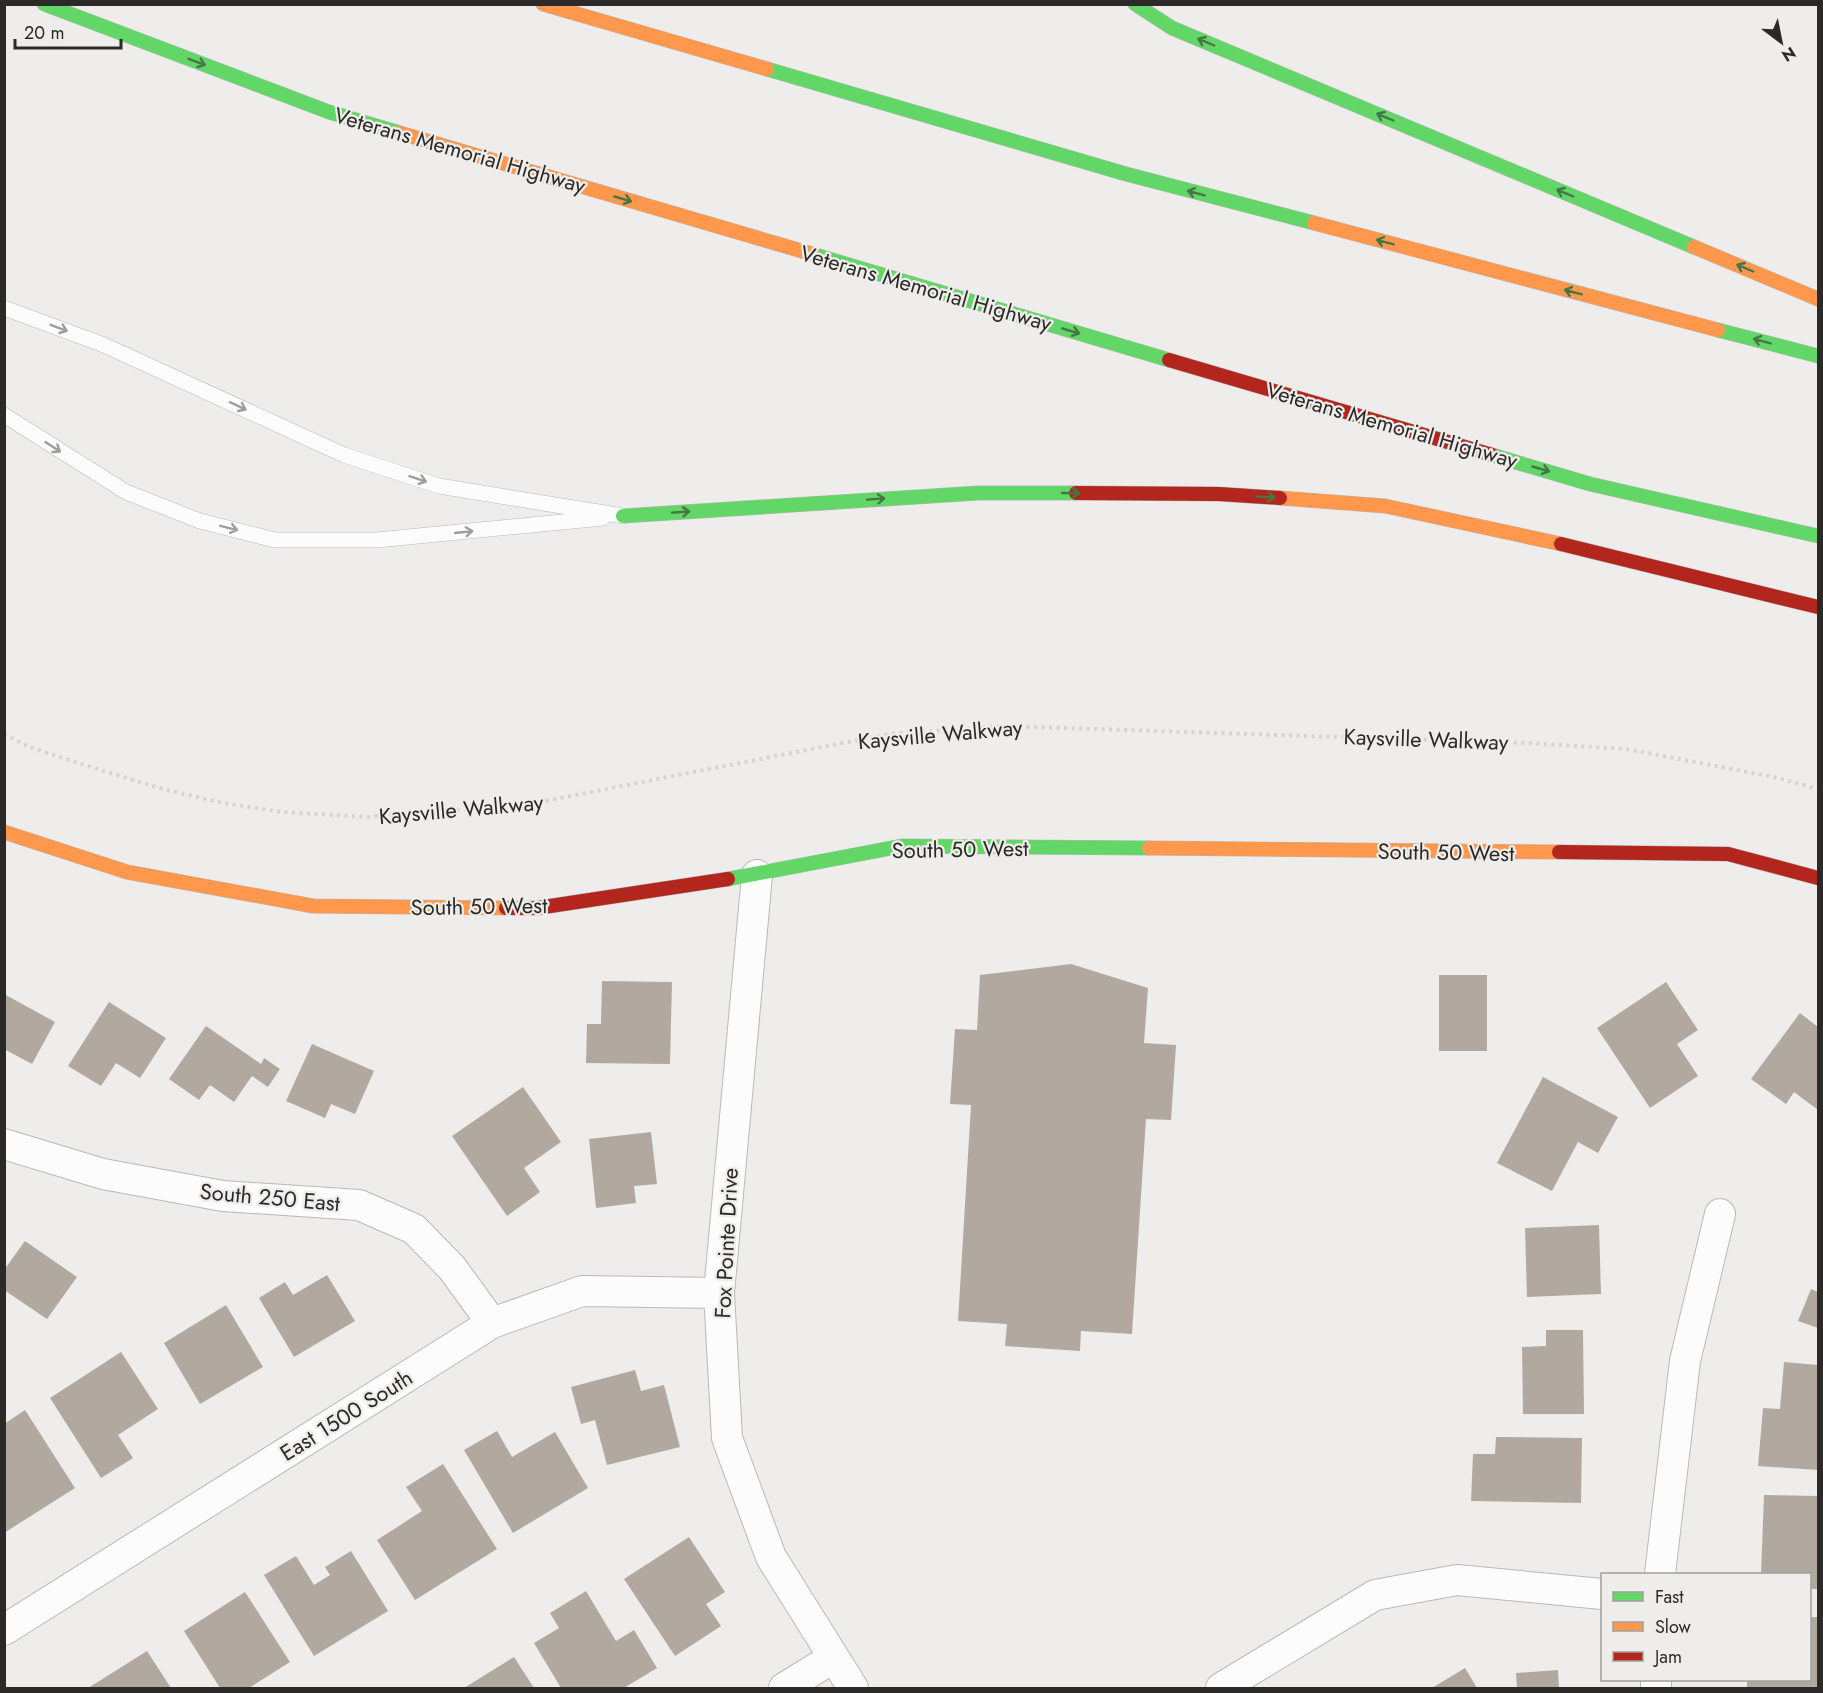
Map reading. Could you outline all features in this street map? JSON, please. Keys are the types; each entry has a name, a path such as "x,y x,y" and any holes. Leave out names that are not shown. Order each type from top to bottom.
{"main road":[{"name":"Veterans Memorial Highway","path":"44,4 329,112 1590,483 1818,536"},
{"path":"543,4 1126,174 1818,356"},
{"path":"1135,4 1172,28 1818,299"},
{"path":"623,516 978,493 1219,494 1385,506 1518,533 1818,607"},
{"name":"South 50 West","path":"4,832 127,872 313,906 537,908 757,875 902,846 1728,854 1818,878"}],"street":[{"name":"Fox Pointe Drive","path":"757,875 719,1293 727,1438 771,1557 853,1689"},
{"name":"South 250 East","path":"4,1144 103,1174 223,1196 359,1205 414,1229 452,1268 492,1323"},
{"path":"1660,1573 1685,1361 1720,1214"},
{"name":"East 1500 South","path":"4,1630 492,1323 582,1291 719,1293"},
{"path":"1221,1689 1375,1595 1456,1580 1601,1594"},
{"path":"784,1689 833,1658"}],"lane":[{"path":"4,308 104,345 355,458 439,486 623,516"},
{"path":"4,415 126,492 200,521 275,540 377,540 623,516"}],"path":[{"name":"Kaysville Walkway","path":"4,734 29,747 94,768 213,801 282,812 368,817 428,811 509,808 889,734 1002,726 1503,742 1626,749 1774,777 1818,789"}],"building":[{"path":"1071,964 1148,988 1144,1043 1176,1045 1171,1120 1146,1119 1132,1334 1081,1331 1080,1351 1005,1346 1007,1324 958,1321 971,1105 950,1104 955,1029 977,1030 980,975"},
{"path":"1439,975 1487,975 1487,1051 1439,1051"},
{"path":"602,981 672,982 670,1064 586,1063 587,1024 601,1024"},
{"path":"1666,982 1698,1030 1677,1044 1698,1076 1650,1108 1597,1028"},
{"path":"4,994 55,1022 32,1064 4,1049"},
{"path":"109,1002 166,1038 140,1078 116,1063 101,1086 68,1066"},
{"path":"1800,1013 1818,1027 1818,1110 1794,1092 1786,1104 1751,1079"},
{"path":"206,1026 261,1064 264,1058 280,1069 268,1087 252,1076 234,1102 210,1085 199,1100 169,1079"},
{"path":"312,1044 374,1071 355,1114 331,1104 325,1118 286,1101"},
{"path":"1543,1077 1618,1117 1598,1153 1578,1142 1552,1191 1497,1163"},
{"path":"523,1087 561,1142 524,1168 540,1192 507,1216 452,1136"},
{"path":"651,1132 657,1184 634,1186 636,1203 596,1208 589,1139"},
{"path":"1599,1225 1601,1294 1527,1297 1525,1228"},
{"path":"25,1241 77,1277 47,1319 4,1290 4,1270"},
{"path":"327,1275 355,1321 294,1357 259,1298 285,1282 293,1295"},
{"path":"1811,1289 1818,1292 1818,1328 1798,1321"},
{"path":"226,1305 263,1367 200,1404 164,1343"},
{"path":"1546,1330 1583,1330 1584,1414 1523,1414 1522,1347 1546,1346"},
{"path":"121,1352 158,1409 118,1435 133,1458 101,1478 50,1398"},
{"path":"1784,1362 1818,1365 1818,1470 1758,1466 1763,1408 1780,1409"},
{"path":"635,1370 641,1391 664,1385 680,1447 607,1465 595,1420 581,1424 571,1387"},
{"path":"25,1410 75,1488 4,1533 4,1424"},
{"path":"497,1431 512,1457 555,1432 588,1488 513,1533 464,1450"},
{"path":"1496,1437 1582,1438 1581,1503 1471,1501 1473,1454 1495,1454"},
{"path":"443,1464 497,1549 415,1600 377,1540 422,1511 406,1487"},
{"path":"1764,1495 1818,1496 1818,1589 1811,1589 1811,1573 1761,1573"},
{"path":"689,1537 725,1592 706,1604 721,1626 675,1656 624,1579"},
{"path":"351,1551 388,1611 314,1656 264,1575 296,1556 314,1585 330,1575 325,1567"},
{"path":"586,1591 616,1641 634,1630 657,1668 624,1688 561,1688 534,1643 559,1628 550,1613"},
{"path":"245,1592 290,1662 249,1688 220,1688 184,1631"},
{"path":"1811,1617 1818,1617 1818,1688 1747,1688 1747,1681 1811,1681"},
{"path":"147,1651 171,1688 88,1688"},
{"path":"514,1657 534,1688 464,1688"},
{"path":"1465,1668 1477,1688 1432,1688"},
{"path":"1558,1670 1559,1688 1517,1688 1516,1673"}],"traffic: fast":[{"path":"44,4 329,112 400,133"},
{"path":"1135,4 1172,28 1694,247"},
{"path":"767,69 1126,174 1314,223"},
{"path":"812,254 1169,360"},
{"path":"1718,330 1818,356"},
{"path":"1492,455 1590,484 1818,536"},
{"path":"623,516 978,493 1076,493"},
{"path":"728,879 902,846 1149,848"}],"traffic: slow":[{"path":"543,4 767,69"},
{"path":"400,133 812,254"},
{"path":"1314,223 1718,330"},
{"path":"1694,247 1818,299"},
{"path":"1280,498 1385,506 1561,544"},
{"path":"4,832 127,872 313,906 506,908"},
{"path":"1149,848 1559,852"}],"traffic: jam":[{"path":"1169,360 1492,455"},
{"path":"1076,493 1219,494 1280,498"},
{"path":"1561,544 1818,607"},
{"path":"1559,852 1728,854 1818,878"},
{"path":"506,908 537,908 728,879"}]}
